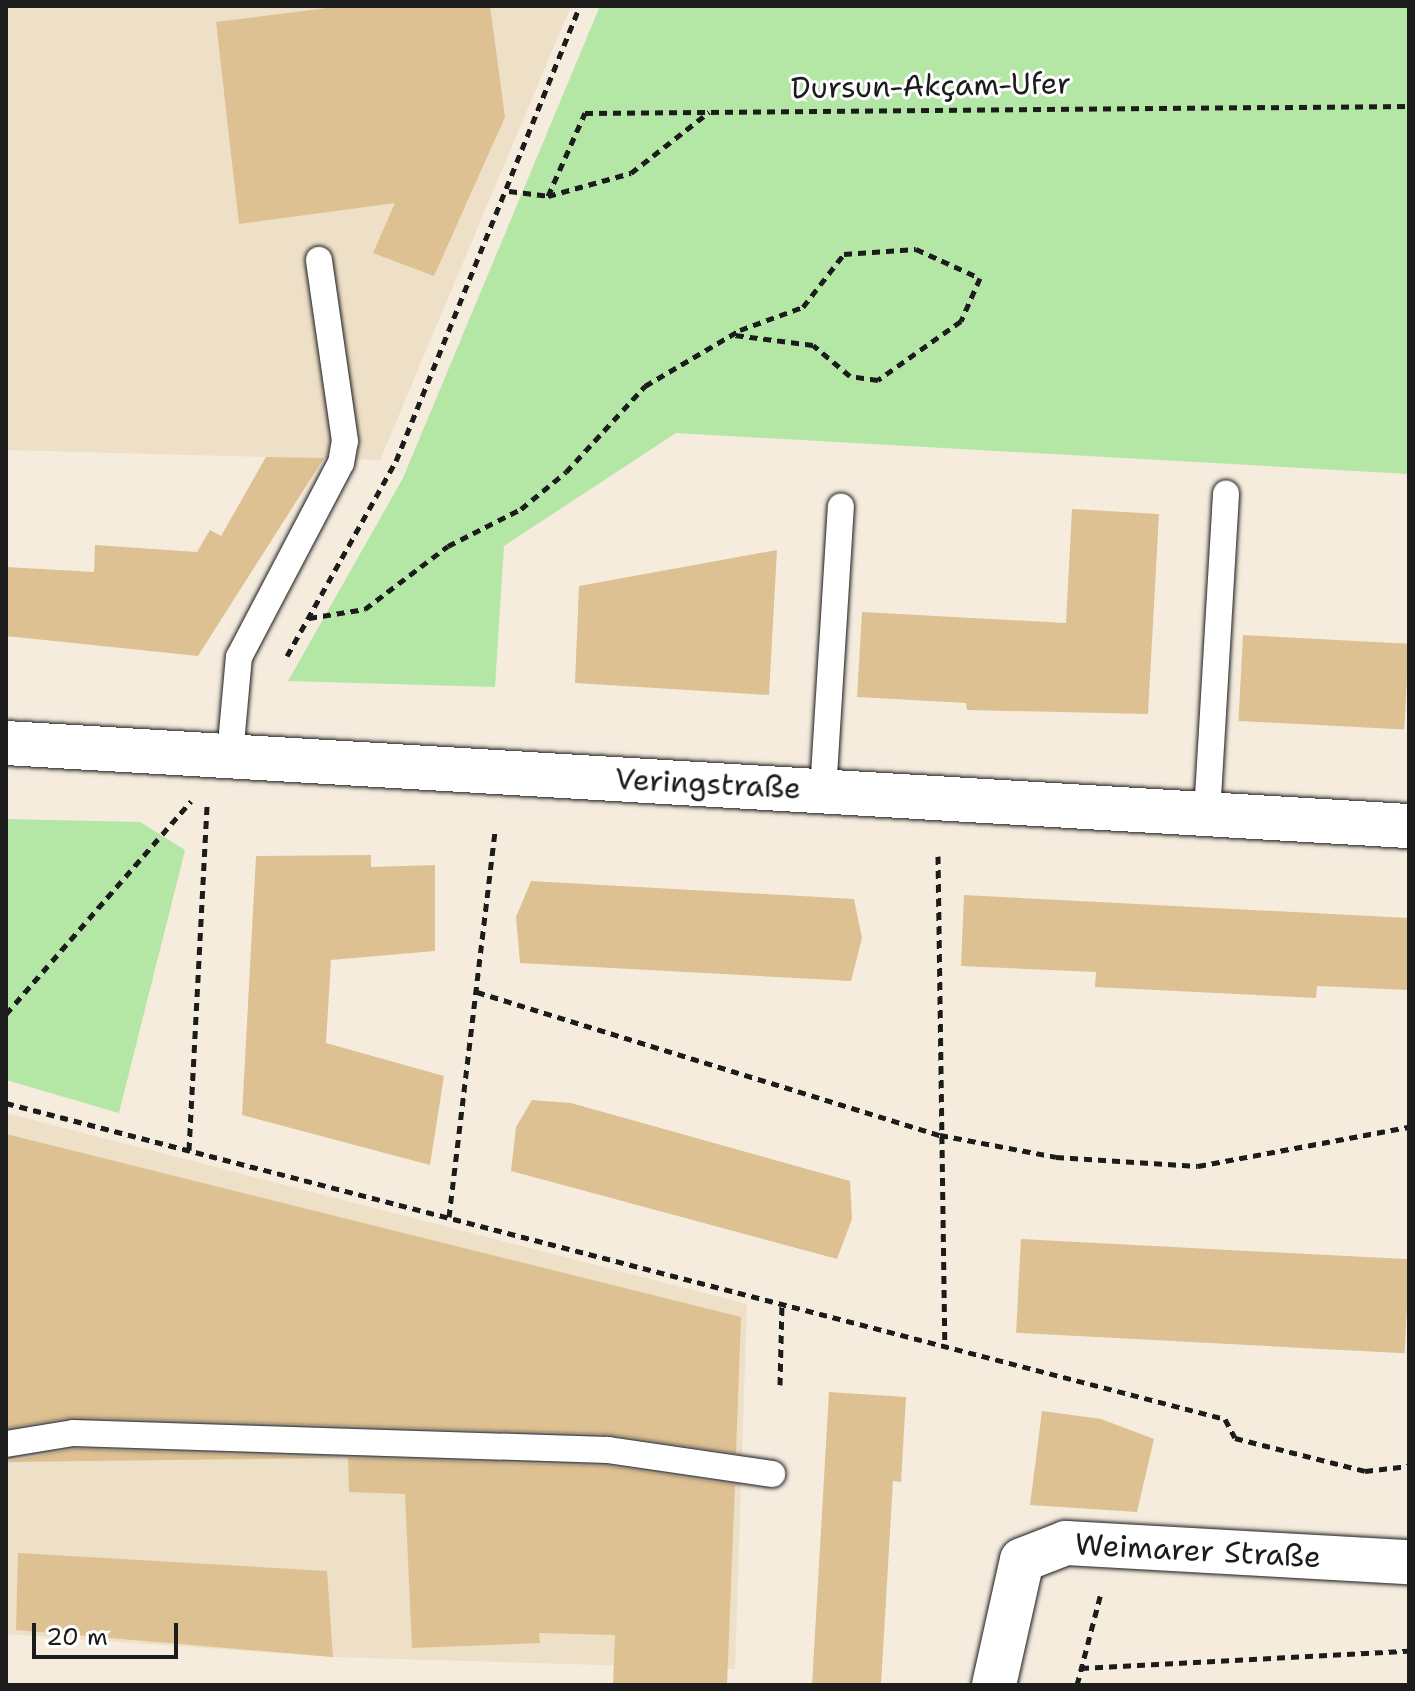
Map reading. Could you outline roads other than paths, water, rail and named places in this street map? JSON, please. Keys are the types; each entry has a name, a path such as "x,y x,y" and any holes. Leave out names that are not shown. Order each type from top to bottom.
{"street":[{"name":"Veringstraße","path":"6,743 218,768 823,791 1409,826"},
{"name":"Weimarer Straße","path":"994,1685 1022,1560 1066,1543 1409,1562"}],"lane":[{"path":"218,768 239,657 341,463 345,441 319,260"},
{"path":"1207,814 1226,494"},
{"path":"823,791 841,507"},
{"path":"6,1444 73,1433 608,1450 772,1474"}]}
